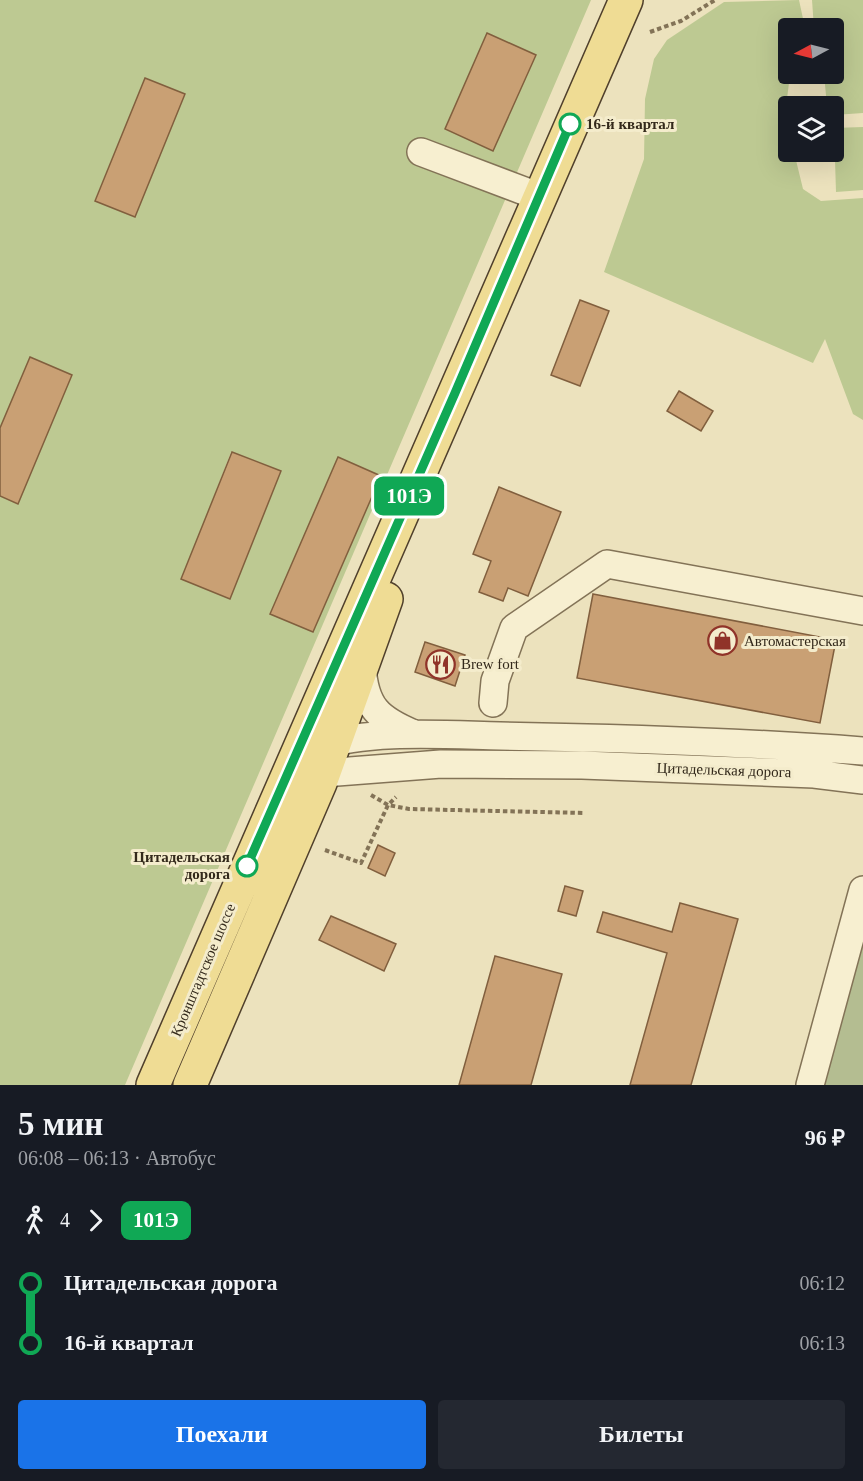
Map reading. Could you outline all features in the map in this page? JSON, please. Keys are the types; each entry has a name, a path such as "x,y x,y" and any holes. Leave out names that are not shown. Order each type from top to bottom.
{"main road":[{"name":"Кронштадтское шоссе","path":"153,1085 626,0"},
{"name":"Кронштадтское шоссе","path":"190,1085 324,773 422,499 455,393"}],"street":[{"path":"421,152 540,197"},
{"path":"494,703 495,681 514,628 608,564 863,611"},
{"path":"362,667 363,685 373,709 388,722 415,735"},
{"name":"Цитадельская дорога","path":"296,756 336,740 415,735 722,742 863,751"},
{"path":"296,756 324,773"},
{"name":"Цитадельская дорога","path":"324,773 441,764 570,765 814,774 863,780"},
{"path":"810,1085 863,890"}],"path":[{"path":"650,32 681,21 715,0"},
{"path":"371,795 388,805 409,809 584,813"},
{"path":"324,850 361,863 388,805 396,797"}],"green space":[{"path":"0,0 591,0 125,1085 0,1085 0,496 18,504 72,375 30,357 0,428","holes":["487,34 493,150 445,129","145,78 184,94 134,217 95,200","231,452 280,471 182,579","381,476 313,632 271,614"]},
{"path":"799,0 803,18 778,18 778,84 789,84 787,96 778,96 778,162 796,162 803,189 821,201 863,198 863,420 853,414 825,339 813,363 604,272 644,159 645,99 654,59 667,40 724,2"},
{"path":"812,0 863,0 863,113 844,114 844,96 826,96 825,84 844,84 844,18 813,18"},
{"path":"863,127 863,190 836,192 835,162 844,162 844,128"},
{"path":"863,921 863,1085 821,1085"}],"building":[{"path":"487,33 536,55 493,151 445,129"},
{"path":"145,78 185,94 135,217 95,201"},
{"path":"580,300 609,311 580,386 551,375"},
{"path":"30,357 72,375 18,504 0,496 0,428"},
{"path":"679,391 713,411 701,431 667,411"},
{"path":"232,452 281,471 230,599 181,579"},
{"path":"338,457 381,476 313,632 270,614"},
{"path":"499,487 561,512 528,596 508,588 503,601 479,592 491,561 473,554"},
{"path":"593,594 836,640 820,723 577,678"},
{"name":"Brew fort","path":"425,642 465,655 455,686 415,672"},
{"path":"378,845 395,853 385,876 368,868"},
{"path":"565,886 583,891 576,916 558,911"},
{"path":"680,903 738,919 691,1085 630,1085 667,953 597,932 603,912 672,932"},
{"path":"331,916 396,944 384,971 319,940"},
{"path":"495,956 562,974 531,1085 459,1085"}],"bus line":[{"name":"101Э","path":"247,866 455,393 570,124"}],"place":[{"name":"16-й квартал","path":"570,124"},
{"name":"Автомастерская","path":"723,641"},
{"name":"Brew fort","path":"440,664"},
{"name":"Цитадельская дорога","path":"247,866"}]}
